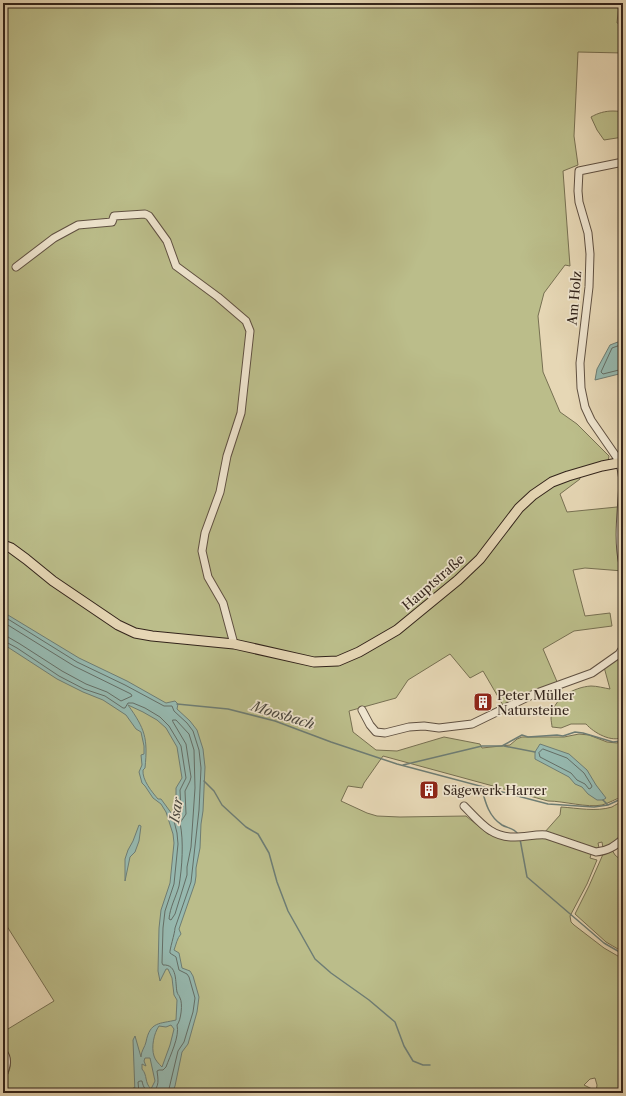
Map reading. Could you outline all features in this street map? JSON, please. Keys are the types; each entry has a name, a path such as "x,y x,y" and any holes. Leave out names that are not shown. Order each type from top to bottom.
{"main road":[{"name":"Hauptstraße","path":"3,545 11,548 53,581 118,625 135,632 152,636 234,644 314,662 338,661 359,652 397,630 458,580 480,558 519,508 533,495 552,482 568,476 622,462"}],"street":[{"name":"Am Holz","path":"622,462 591,420 585,407 581,388 580,363 590,254 588,233 579,202 578,191 579,170 623,162"},
{"path":"16,267 54,238 78,225 112,222 114,216 125,214 145,214 149,216 167,241 176,266 218,297 246,321 250,331 241,413 228,456 220,492 205,533 202,551 208,577 223,603 234,644"},
{"path":"622,462 623,480 620,553 623,566"},
{"path":"362,710 370,725 376,732 385,733 408,727 424,726 439,728 472,724 534,694 592,673 621,657 623,648"},
{"path":"464,806 490,832 506,837 546,835 596,852 613,848 623,839"},
{"path":"3,1052 6,1055 7,1062 3,1075"}],"green space":[{"path":"3,3 619,3 617,23 623,24 623,53 578,52 574,136 578,165 563,171 570,266 565,265 544,293 538,316 543,372 560,412 577,424 609,456 608,462 577,470 580,479 560,494 567,512 617,507 620,510 619,549 623,571 585,568 573,570 585,616 610,613 612,626 574,631 543,649 558,684 504,707 483,671 470,678 450,654 408,680 396,698 349,711 353,732 376,750 397,751 444,737 480,744 482,748 510,745 522,737 564,737 579,734 589,735 607,742 617,743 623,740 623,796 605,804 596,806 548,801 383,756 362,788 348,786 341,801 377,816 466,816 488,834 504,838 538,836 592,851 590,858 597,860 587,884 570,916 571,922 574,925 604,948 623,959 623,1093 596,1093 597,1085 595,1078 590,1079 584,1085 592,1089 594,1093 139,1093 134,1087 135,1093 3,1093 5,1080 9,1070 10,1059 3,1046 3,1032 54,1001 3,920"},
{"path":"623,110 623,137 604,140 591,117 599,113"},
{"path":"618,658 623,664 621,686 623,691 623,737 614,739 603,736 598,734 586,724 571,724 561,728 552,727 552,711 555,705 565,695 584,687 593,686 610,689 604,667"},
{"path":"623,801 623,837 603,848 602,842 598,843 599,848 596,849 544,833 560,815 561,807 600,809 612,807"},
{"path":"612,850 623,862 623,952 606,942 575,914 604,852"}],"water":[{"path":"623,340 623,373 595,380 597,369 610,345"},
{"path":"3,612 79,658 127,681 166,703 175,701 178,704 177,709 197,730 203,749 205,767 200,848 195,883 179,929 181,934 174,950 179,953 182,968 190,971 193,976 199,997 197,1012 188,1044 182,1052 175,1086 172,1093 135,1093 133,1040 135,1036 141,1057 150,1030 161,1023 176,1020 177,1000 174,995 172,978 168,969 166,969 160,981 158,971 159,928 161,910 170,883 174,843 173,834 166,812 161,804 153,798 142,783 139,772 142,765 141,755 144,754 141,732 136,729 126,715 103,700 57,679 3,644","holes":["128,705 157,720 166,728 177,747 182,778 176,788 177,811 175,815 172,814 161,799 158,799 144,778 143,770 145,768 146,758 144,734","171,1025 174,1029 162,1067 157,1062 153,1052 153,1044 154,1036 159,1026 166,1027","145,1058 150,1058 155,1081 151,1089 147,1084 145,1074 142,1069 142,1064 146,1066 144,1061"]},
{"path":"540,744 569,754 587,770 606,798 603,800 597,800 588,794 582,787 575,784 569,777 535,759 535,752"},
{"path":"139,825 141,826 139,841 135,852 130,857 125,881 125,859"}],"waterway":[{"name":"Moosbach","path":"177,704 228,709 275,721 397,764 548,804 594,807 608,805 623,798"},
{"name":"Moosbach","path":"403,765 482,746 502,746 522,735 528,737 563,736 575,732 613,742 621,741 623,739"},
{"path":"504,746 535,752"},
{"path":"204,781 214,791 222,805 246,827 258,834 269,853 277,882 288,911 315,959 395,1022 404,1046 413,1061 423,1065 430,1065"},
{"path":"481,786 488,808 493,817 502,825 512,829 518,834"},
{"name":"Moosbach","path":"603,800 608,805"},
{"path":"520,839 527,877 604,943 623,954"}],"place":[{"name":"Peter Müller Natursteine","path":"483,702"},
{"name":"Sägewerk Harrer","path":"429,790"}],"water label":[{"name":"Isar","path":"176,810"}]}
